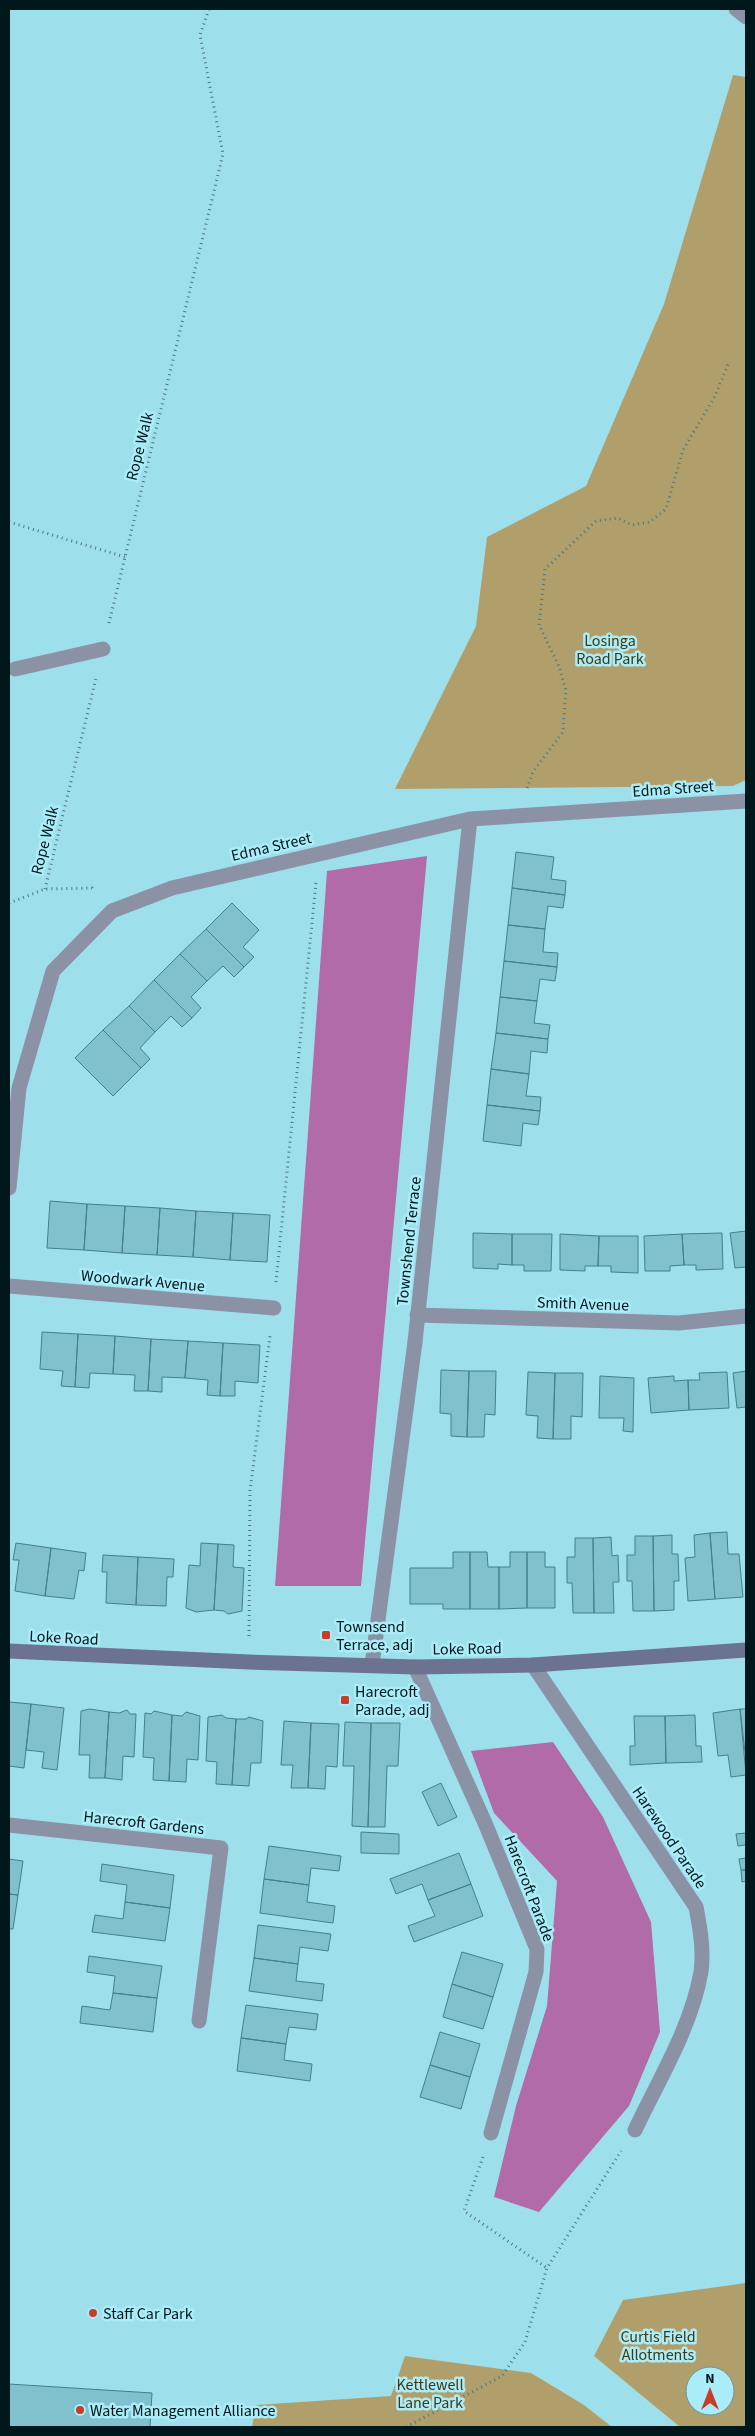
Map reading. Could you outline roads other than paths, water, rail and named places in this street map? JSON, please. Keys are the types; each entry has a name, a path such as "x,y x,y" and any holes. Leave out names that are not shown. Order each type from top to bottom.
{"street":[{"path":"736,9 746,17"},
{"path":"15,669 103,649"},
{"name":"Edma Street","path":"9,1188 19,1088 53,971 112,911 172,888 319,852 470,819 746,801"},
{"name":"Townshend Terrace","path":"372,1665 415,1342 470,819"},
{"name":"Woodwark Avenue","path":"9,1286 274,1308"},
{"name":"Smith Avenue","path":"418,1316 679,1323 746,1316"},
{"name":"Loke Road","path":"9,1651 249,1662 415,1667 532,1665 746,1650"},
{"name":"Harewood Parade","path":"532,1665 696,1907 702,1935 701,1971 683,2032 635,2130"},
{"name":"Harecroft Parade","path":"415,1667 485,1823 537,1949 536,1972 491,2133"},
{"name":"Harecroft Gardens","path":"9,1825 221,1848 199,2021"}],"place":[{"name":"Townsend Terrace, adj","path":"326,1635"},
{"name":"Harecroft Parade, adj","path":"345,1700"},
{"name":"Staff Car Park","path":"93,2313"},
{"name":"Water Management Alliance","path":"80,2410"}],"park label":[{"name":"Losinga Road Park","path":"610,649"},
{"name":"Curtis Field Allotments","path":"658,2345"},
{"name":"Kettlewell Lane Park","path":"430,2393"}]}
